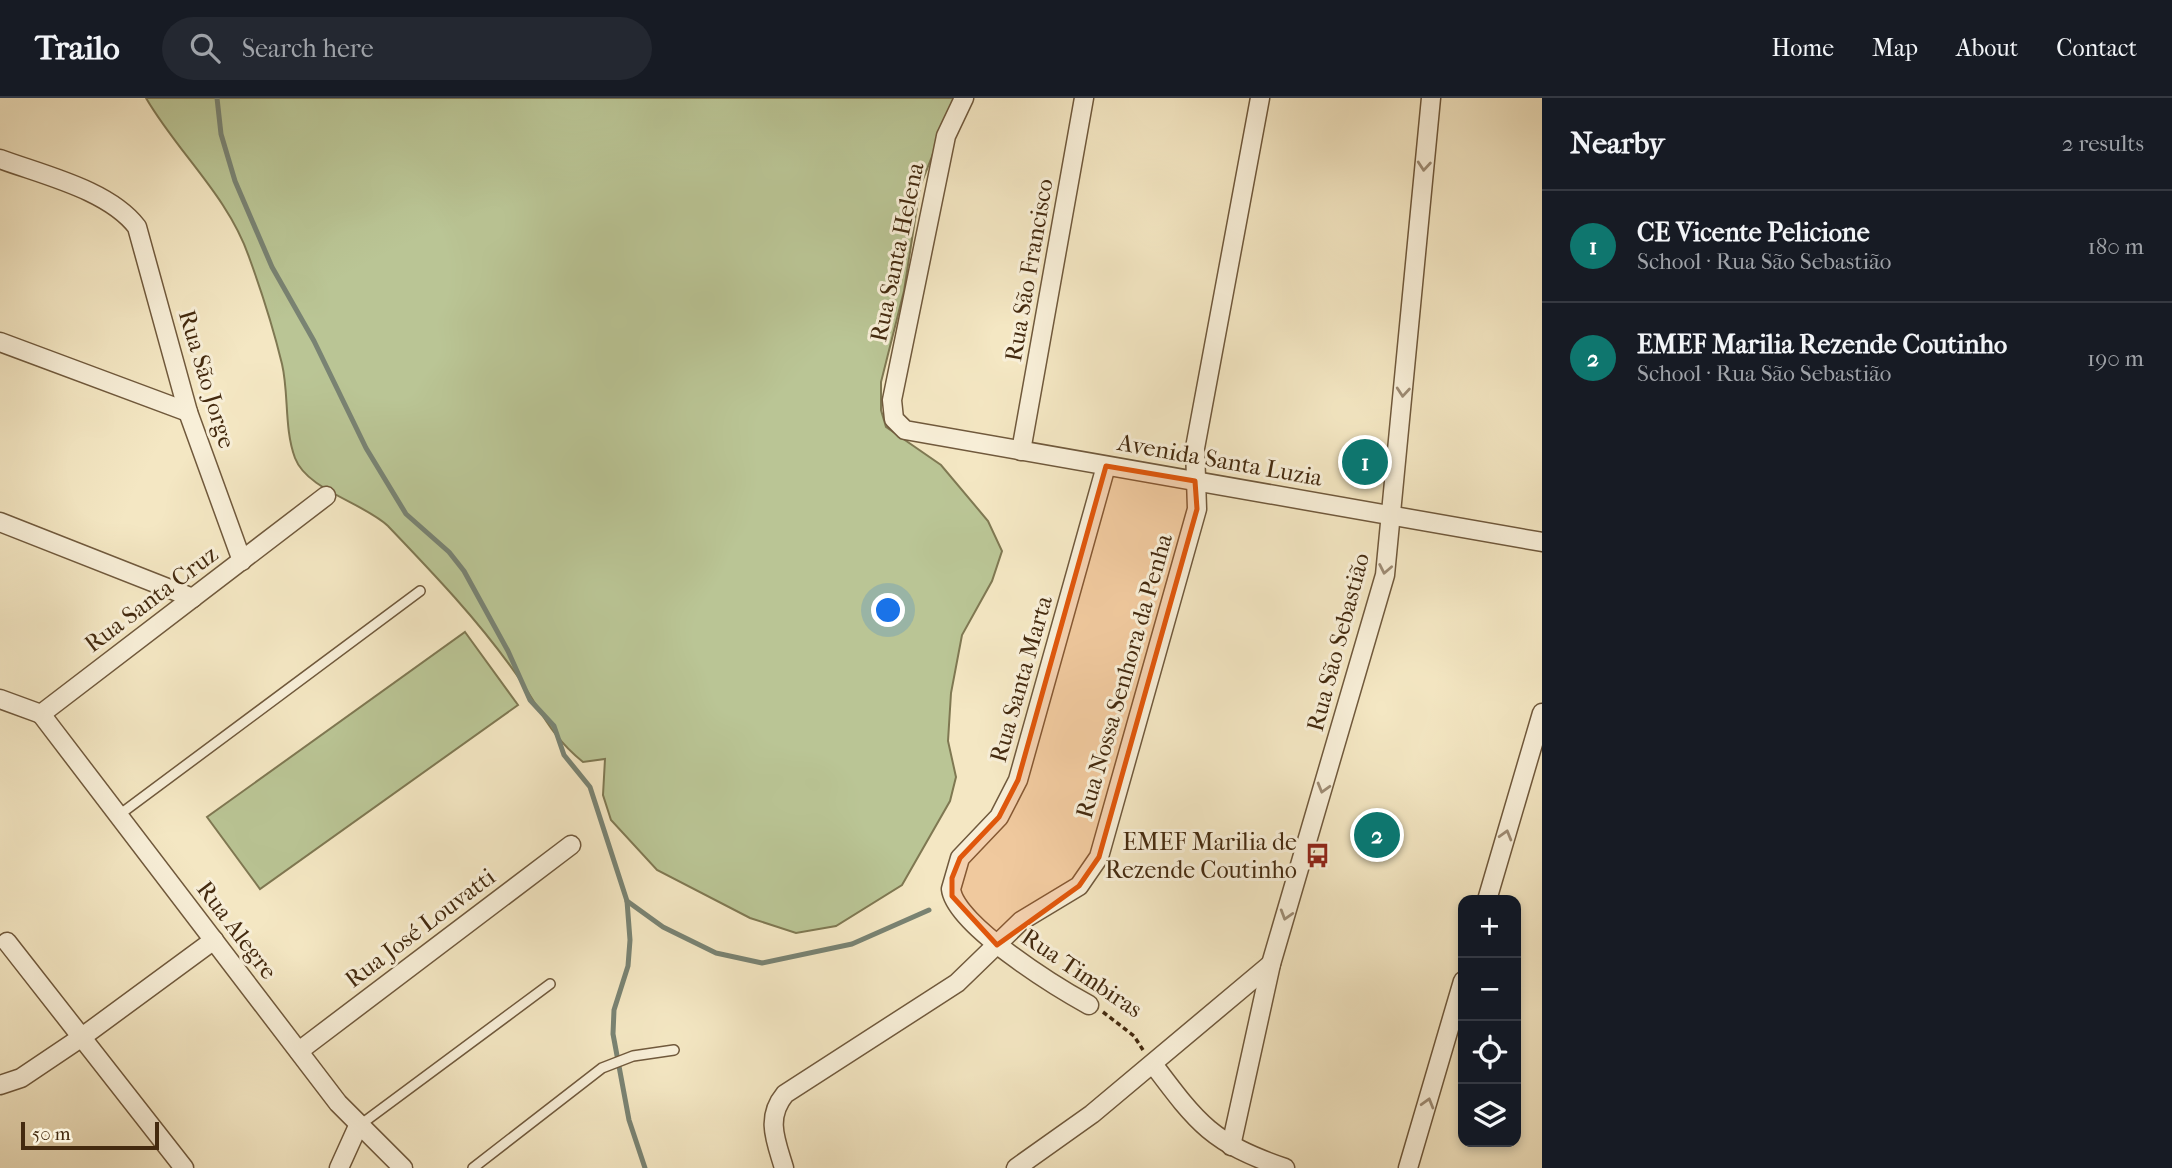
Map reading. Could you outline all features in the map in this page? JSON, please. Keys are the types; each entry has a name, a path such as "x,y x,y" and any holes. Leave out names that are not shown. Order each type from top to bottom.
{"street":[{"name":"Rua Santa Helena","path":"894,419 892,400 946,136 964,98"},
{"name":"Rua São Francisco","path":"1021,451 1084,98"},
{"name":"Rua Nossa Senhora da Penha","path":"784,1168 774,1134 774,1111 785,1094 957,983 1021,920 1079,886 1099,857 1196,509 1195,448 1260,98"},
{"name":"Rua São Sebastião","path":"1231,1146 1271,964 1385,575 1431,98"},
{"name":"Rua São Jorge","path":"0,159 107,200 124,212 141,238 188,412 242,561"},
{"path":"0,342 188,412"},
{"name":"Avenida Santa Luzia","path":"894,419 913,433 1542,542"},
{"name":"Rua Santa Marta","path":"951,889 960,858 999,817 1018,780 1106,466"},
{"name":"Rua Santa Cruz","path":"41,714 327,496"},
{"path":"0,522 194,598"},
{"path":"0,699 41,714"},
{"path":"1489,895 1539,738 1542,713"},
{"name":"Rua Alegre","path":"41,714 358,1126 402,1168"},
{"name":"Rua José Louvatti","path":"299,1051 571,845"},
{"name":"Rua Timbiras","path":"951,889 960,908 997,945 1047,982 1089,1005"},
{"path":"0,1085 22,1078 214,940"},
{"path":"7,942 184,1168"},
{"path":"1016,1168 1092,1114 1271,964"},
{"path":"1408,1168 1458,998"},
{"path":"1153,1064 1196,1120 1259,1164 1285,1168"},
{"path":"339,1168 358,1126"}],"lane":[{"path":"119,815 420,591"},
{"path":"358,1126 550,984"},
{"path":"473,1168 602,1068 633,1056 674,1050"}],"path":[{"name":"Rua Timbiras","path":"1089,1005 1107,1014 1134,1037 1153,1064"}],"highlighted area":[{"path":"1106,466 1195,481 1197,509 1099,857 1079,886 997,945 952,896 952,878 960,858 999,817 1018,780"}],"green space":[{"path":"146,98 955,98 920,187 904,291 881,382 881,410 886,427 941,465 988,521 1002,551 992,581 962,635 951,693 948,741 956,777 950,801 902,885 836,926 796,933 750,918 657,870 611,820 603,795 605,759 583,762 562,742 487,635 388,526 365,510 323,488 301,469 289,435 284,375 279,351 240,235 216,194"},
{"path":"465,632 518,705 260,889 207,817"}],"waterway":[{"path":"217,98 221,134 235,181 272,267 314,341 366,448 406,514 449,552 464,571 508,651 530,700 554,726 564,755 590,787 627,901 630,940 628,966 614,1010 613,1034 629,1120 645,1168"},
{"path":"627,901 663,927 716,953 762,963 852,944 929,910"}],"place":[{"name":"CE Vicente Pelicione","path":"1365,462"},
{"name":"EMEF Marilia Rezende Coutinho","path":"1377,835"},
{"name":"EMEF Marilia de Rezende Coutinho","path":"1317,856"}]}
